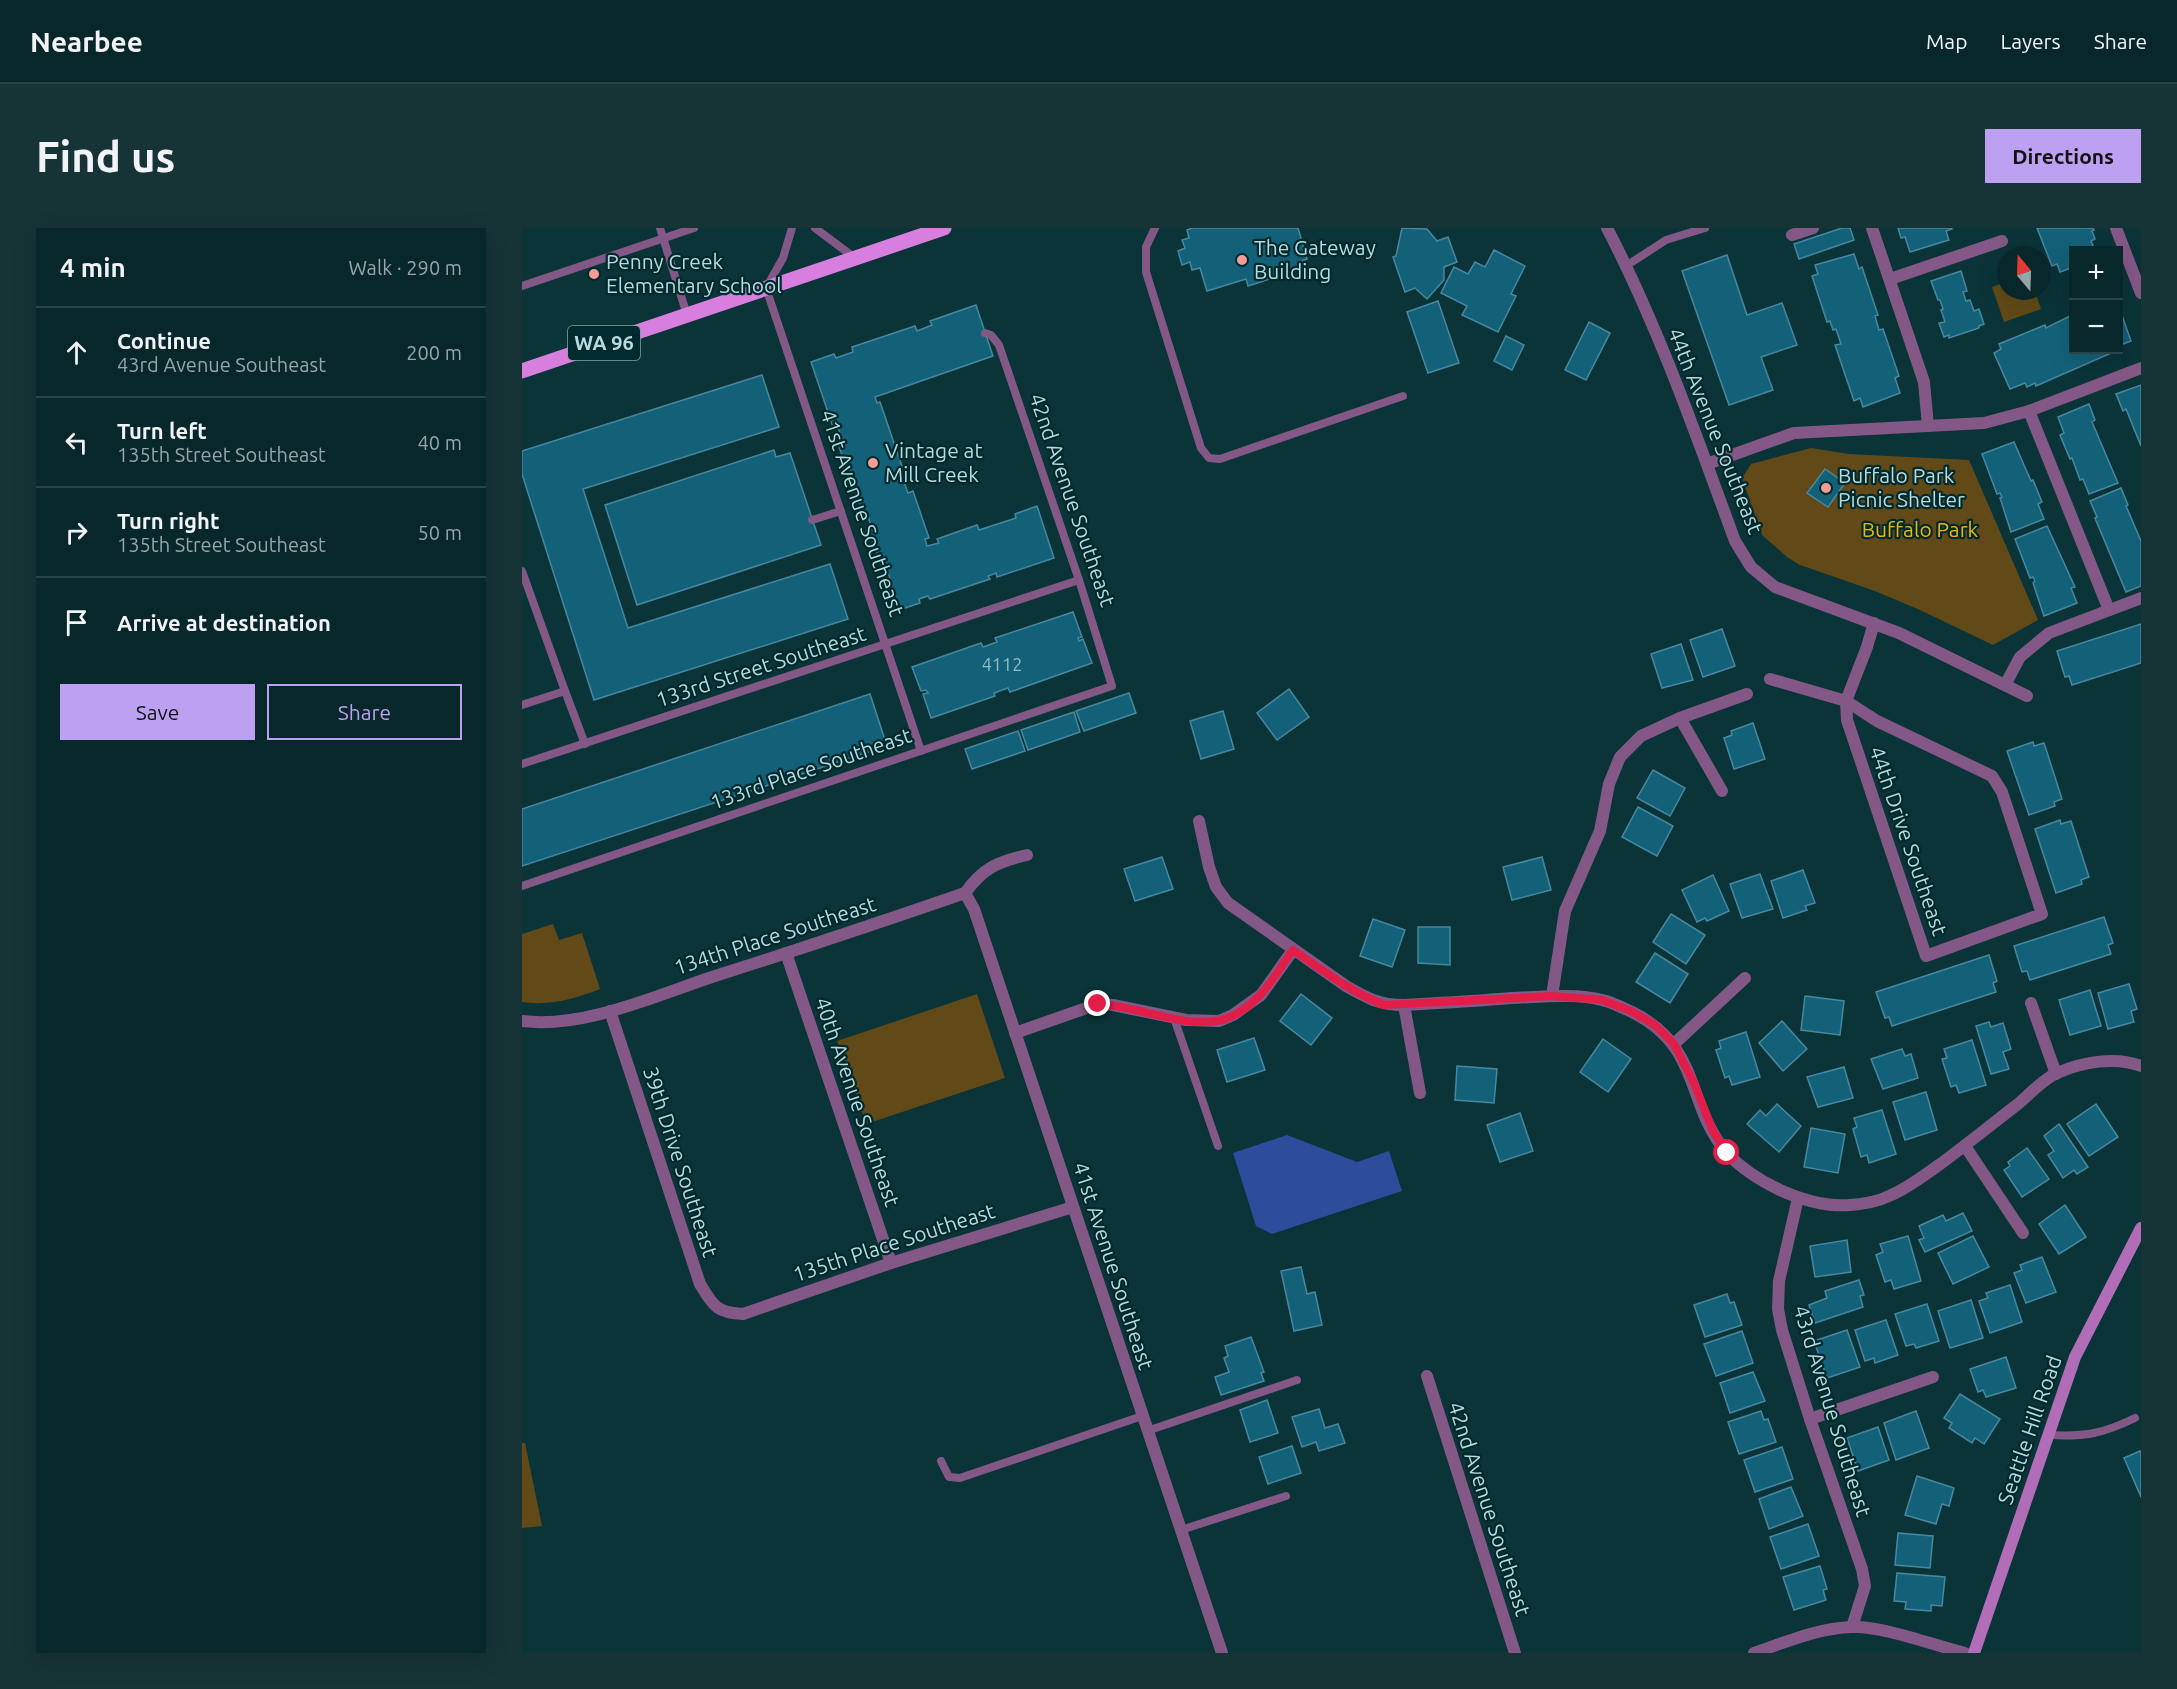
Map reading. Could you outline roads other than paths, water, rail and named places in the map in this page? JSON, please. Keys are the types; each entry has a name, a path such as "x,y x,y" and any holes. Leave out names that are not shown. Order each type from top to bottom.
{"main road":[{"name":"WA 96","path":"522,371 945,228"},
{"name":"Seattle Hill Road","path":"1974,1653 2075,1358 2141,1228"}],"street":[{"name":"44th Avenue Southeast","path":"1607,228 1669,363 1736,541 1751,567 1775,587 1874,623 1930,647 2027,696"},
{"path":"1792,235 1813,228"},
{"path":"1872,228 1924,382 1928,426"},
{"path":"2116,228 2140,290"},
{"path":"1890,279 2002,241"},
{"path":"1707,464 1794,433 1984,423 2029,411 2141,369"},
{"path":"2029,411 2109,610"},
{"path":"2005,685 2020,657 2049,633 2141,598"},
{"name":"44th Drive Southeast","path":"1846,701 1877,721 1992,777 2002,792 2042,914 1926,956 1847,720 1846,701 1874,623"},
{"path":"1770,679 1846,701"},
{"path":"1552,996 1565,911 1600,831 1609,784 1620,757 1641,736 1680,718 1747,694"},
{"path":"1680,718 1722,791"},
{"path":"1199,821 1216,887 1228,903 1293,950 1366,998 1384,1005 1552,996 1602,1000 1631,1011 1655,1025 1674,1044 1694,1083 1713,1131 1727,1153 1744,1170 1766,1184 1798,1198 1826,1205 1870,1203 1890,1196 1918,1180 1965,1146 2056,1074 2085,1065 2110,1061 2129,1061 2141,1066"},
{"name":"134th Place Southeast","path":"522,1021 567,1021 610,1011 964,893 977,876 1002,861 1027,855"},
{"name":"41st Avenue Southeast","path":"964,893 974,909 1222,1653"},
{"path":"1015,1033 1098,1004 1174,1018 1219,1021 1233,1015 1261,995 1293,950"},
{"name":"40th Avenue Southeast","path":"786,953 891,1263"},
{"path":"1674,1044 1745,978"},
{"path":"2031,1003 2056,1074"},
{"path":"1404,1005 1420,1093"},
{"name":"39th Drive Southeast","path":"610,1011 699,1284 714,1307 728,1313"},
{"path":"1965,1146 2023,1233"},
{"name":"43rd Avenue Southeast","path":"1798,1198 1779,1281 1778,1309 1810,1419 1863,1569 1865,1586 1852,1627"},
{"name":"135th Place Southeast","path":"728,1313 743,1314 891,1263 1072,1207"},
{"name":"42nd Avenue Southeast","path":"1427,1376 1515,1653"},
{"path":"1810,1419 1933,1377"},
{"path":"1754,1653 1769,1651 1817,1631 1852,1627 1873,1628 1965,1653"}],"lane":[{"path":"660,228 687,315"},
{"path":"522,286 694,228"},
{"path":"766,288 783,258 792,228"},
{"path":"815,228 856,259"},
{"path":"1155,228 1146,247 1146,272 1201,448 1209,458 1220,459 1402,396"},
{"path":"1626,266 1680,232 1705,228"},
{"name":"41st Avenue Southeast","path":"766,288 921,751"},
{"name":"42nd Avenue Southeast","path":"985,333 992,335 999,345 1079,580 1112,686"},
{"path":"813,520 841,511"},
{"path":"522,571 585,744"},
{"name":"133rd Street Southeast","path":"522,765 1079,580"},
{"name":"133rd Place Southeast","path":"522,886 1112,686"},
{"path":"522,705 565,691"},
{"path":"1174,1018 1218,1146"},
{"path":"1148,1431 1297,1380"},
{"path":"941,1461 949,1477 960,1479 1142,1416"},
{"path":"2048,1435 2075,1437 2108,1431 2135,1418"},
{"path":"1180,1530 1286,1496"}],"water":[{"path":"1287,1135 1357,1162 1389,1151 1402,1191 1272,1234 1256,1226 1233,1153"}],"place":[{"name":"The Gateway Building","path":"1242,260"},
{"name":"Penny Creek Elementary School","path":"594,274"},
{"name":"Vintage at Mill Creek","path":"873,463"},
{"name":"Buffalo Park Picnic Shelter","path":"1826,488"}],"park label":[{"name":"Buffalo Park","path":"1920,530"}]}
